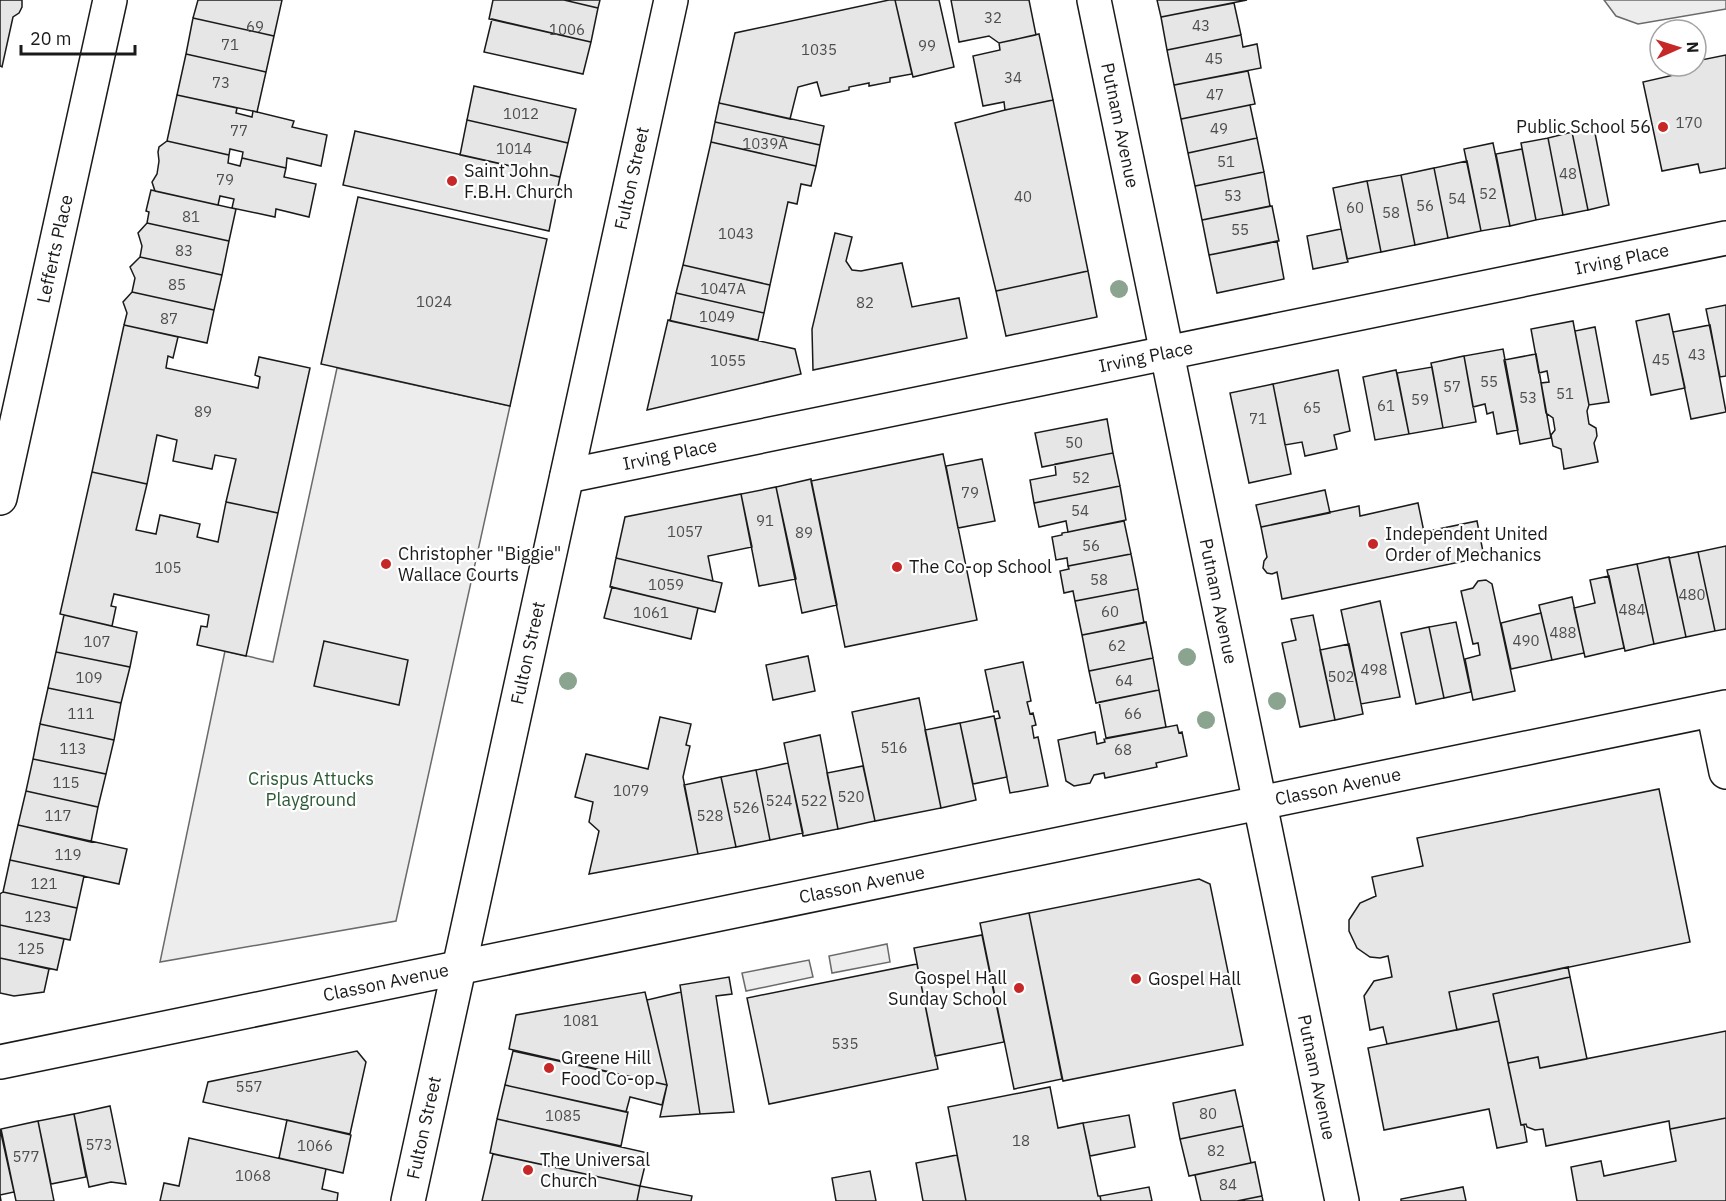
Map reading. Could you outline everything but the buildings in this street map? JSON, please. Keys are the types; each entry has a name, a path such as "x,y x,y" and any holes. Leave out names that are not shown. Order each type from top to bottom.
{"street":[{"name":"Lefferts Place","path":"0,498 110,0"},
{"name":"Fulton Street","path":"408,1201 671,0"},
{"name":"Putnam Avenue","path":"1094,0 1342,1201"},
{"name":"Irving Place","path":"567,476 1726,238"},
{"name":"Classon Avenue","path":"0,1062 1720,709"},
{"path":"1720,709 1726,772"}],"shaded area":[{"path":"1604,0 1726,0 1726,9 1673,18 1648,18 1648,22 1638,24 1616,16"},
{"name":"Crispus Attucks Playground","path":"337,368 510,406 396,921 160,962 225,651 273,662"},
{"path":"887,944 890,962 832,973 829,956"},
{"path":"809,960 813,977 746,991 742,973"}],"place":[{"name":"Public School 56","path":"1663,127"},
{"name":"Saint John F.B.H. Church","path":"452,181"},
{"name":"Independent United Order of Mechanics","path":"1373,544"},
{"name":"Christopher \"Biggie\" Wallace Courts","path":"386,564"},
{"name":"The Co-op School","path":"897,567"},
{"name":"Gospel Hall","path":"1136,979"},
{"name":"Gospel Hall Sunday School","path":"1019,988"},
{"name":"Greene Hill Food Co-op","path":"549,1068"},
{"name":"The Universal Church","path":"528,1170"}]}
